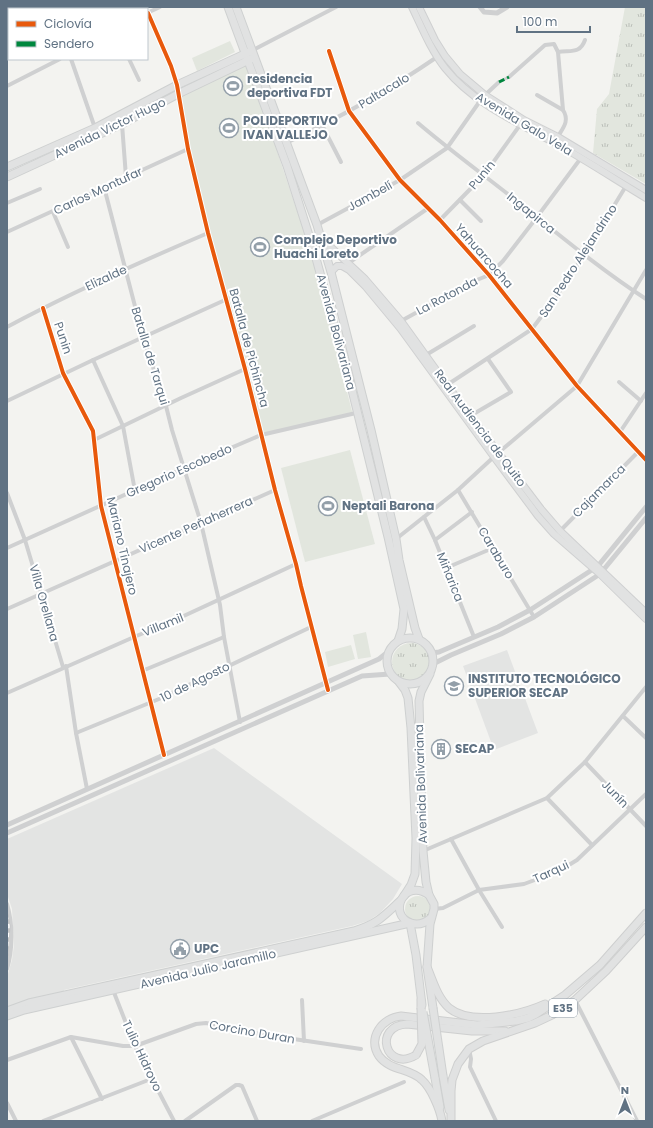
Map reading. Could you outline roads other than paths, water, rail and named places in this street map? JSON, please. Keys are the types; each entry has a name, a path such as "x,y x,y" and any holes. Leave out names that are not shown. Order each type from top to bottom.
{"main road":[{"name":"Avenida Bolivariana","path":"228,7 287,166 314,250 351,386 356,413 388,537 404,609 402,629 398,641 389,651"},
{"name":"Avenida Bolivariana","path":"236,7 317,225 331,272 371,430 415,628 419,640 427,645 432,653 433,664 421,692 419,701 423,851 426,882 434,909"},
{"name":"Avenida Galo Vela","path":"412,7 428,42 437,57 461,85 480,101 520,125 556,140 581,158 646,198"},
{"name":"Avenida Galo Vela","path":"419,7 442,53 460,74 485,95 556,140 646,190"},
{"name":"Avenida Victor Hugo","path":"7,167 95,128 177,85 245,53 254,53"},
{"name":"Avenida Victor Hugo","path":"7,177 122,124 178,94 248,61 254,53"},
{"name":"Real Audiencia de Quito","path":"320,237 366,287 400,328 496,455 541,509 596,568"},
{"name":"Real Audiencia de Quito","path":"346,265 366,279 401,321 470,416 538,516 554,534 602,572 646,613"},
{"path":"331,272 337,266 346,265"},
{"name":"Real Audiencia de Quito","path":"602,572 646,619"},
{"path":"398,641 405,638 419,640"},
{"path":"389,651 386,663 390,674"},
{"name":"Avenida Bolivariana","path":"390,674 405,690 408,698 411,728 416,838 415,874 411,885 402,898"},
{"path":"399,682 410,685 416,684 430,674"},
{"path":"429,895 425,892 414,890 402,898 400,912 410,923 421,924 431,918"},
{"name":"Avenida Julio Jaramillo","path":"7,1010 29,1003 354,931 370,926 383,918 402,898"},
{"path":"434,909 431,918 428,967 443,1076 451,1120"},
{"name":"E35","path":"565,995 600,965 646,913"},
{"path":"410,923 416,955 422,1005 442,1121"},
{"name":"Avenida Julio Jaramillo","path":"7,1016 24,1010 410,923"},
{"name":"E35","path":"511,1032 552,1015 575,1000 606,970 646,926"},
{"path":"428,967 436,991 448,1007 458,1014 474,1017 502,1016 533,1009 565,995"},
{"path":"440,1112 423,1080 413,1074 397,1069 388,1064 379,1055 375,1043 378,1029 382,1024 395,1016 477,1024 516,1022 536,1014 565,995"},
{"path":"422,1005 422,1044 416,1056 407,1060 401,1060 392,1055 386,1045 387,1038 392,1030 402,1025 408,1024 472,1031 511,1032"},
{"path":"451,1120 451,1091 454,1071 458,1064 469,1050 483,1041 511,1032"}],"street":[{"path":"148,13 160,7"},
{"path":"254,53 336,7"},
{"path":"480,7 484,12 496,13 507,7"},
{"name":"Batalla de Pichincha","path":"148,15 171,66 177,85 188,149 208,233 245,369 275,490 296,564 328,690"},
{"path":"558,52 578,50 582,47 585,40"},
{"path":"499,82 509,77 546,45 554,44 558,52 563,110 567,121 556,140"},
{"path":"7,56 8,45"},
{"name":"Yahuarcocha","path":"329,51 349,111 400,180 440,220 489,275 577,386 646,460"},
{"name":"Paltacalo","path":"286,143 349,111 394,85 437,57"},
{"path":"7,86 58,60"},
{"path":"71,60 95,128"},
{"path":"129,60 139,80"},
{"name":"Jambelí","path":"317,225 400,180 447,148 480,101 499,82"},
{"path":"537,95 563,110"},
{"name":"Ingapirca","path":"418,123 447,148 538,217 584,255 646,300"},
{"path":"122,124 126,177"},
{"path":"322,125 341,162"},
{"name":"Punin","path":"440,220 484,175 520,125"},
{"name":"Carlos Montufar","path":"7,232 188,149"},
{"name":"La Rotonda","path":"401,321 472,282 489,275 503,261 538,217 581,158"},
{"name":"San Pedro Alejandrino","path":"447,385 532,329 556,297 584,255 626,186"},
{"name":"Batalla de Tarqui","path":"104,187 143,337 202,523 218,601"},
{"path":"7,203 40,189"},
{"path":"460,200 481,221"},
{"path":"346,265 427,208"},
{"path":"53,212 68,247"},
{"name":"Elizalde","path":"7,327 125,269 208,233"},
{"path":"396,539 458,490 496,455 577,386 646,270"},
{"path":"7,401 64,373 225,300"},
{"name":"Punin","path":"43,308 64,373"},
{"path":"426,355 474,326"},
{"path":"470,416 511,392 488,359"},
{"path":"93,360 123,426 135,491"},
{"path":"94,440 210,384 245,369"},
{"name":"Mariano Tinajero","path":"64,373 93,431 101,506 164,755"},
{"path":"619,382 641,401"},
{"path":"620,432 646,393"},
{"name":"Gregorio Escobedo","path":"7,548 261,435 356,413"},
{"name":"Cajamarca","path":"560,531 638,452"},
{"name":"Vicente Peñaherrera","path":"7,609 42,595 275,490"},
{"name":"Caraburo","path":"458,490 534,617"},
{"name":"Villa Orellana","path":"7,493 25,540 64,667 87,789"},
{"path":"432,653 439,652 498,627 530,610 596,568 646,507"},
{"path":"435,540 472,512"},
{"name":"Miñarica","path":"424,517 435,540 474,636"},
{"path":"433,664 501,634 534,617 602,572 646,518"},
{"path":"446,568 493,548"},
{"name":"Villamil","path":"7,693 134,636 218,601 296,564"},
{"path":"565,588 570,593"},
{"path":"218,601 240,722"},
{"name":"10 de Agosto","path":"76,734 151,703 311,627"},
{"path":"142,671 224,636"},
{"path":"7,825 379,659 389,651"},
{"path":"7,833 328,690 362,676 390,674"},
{"path":"423,851 547,798 585,762 646,687"},
{"path":"623,716 646,738"},
{"name":"Junín","path":"585,762 646,826"},
{"name":"Tarqui","path":"434,909 443,908 479,890 524,884 559,871 577,860 646,794"},
{"path":"547,798 592,845"},
{"path":"451,839 479,890 502,927"},
{"path":"7,904 11,917 12,930 7,969"},
{"name":"Tulio Hidrovo","path":"113,990 135,1046 174,1121"},
{"path":"302,1000 304,1041"},
{"path":"575,1000 637,1121"},
{"name":"Corcino Duran","path":"7,1060 71,1037 123,1046 135,1046 196,1024 206,1023 260,1034 361,1050"},
{"path":"71,1037 102,1099"},
{"path":"469,1050 471,1059 470,1067 496,1121"},
{"path":"43,1121 151,1079"},
{"path":"312,1121 404,1082"},
{"path":"185,1121 239,1084 242,1086 257,1121"},
{"path":"7,1103 16,1121"}],"railway":[{"path":"7,22 8,7"},
{"path":"7,915 9,926 7,955"}],"place":[{"name":"residencia deportiva FDT","path":"233,86"},
{"name":"POLIDEPORTIVO IVAN VALLEJO","path":"229,128"},
{"name":"Complejo Deportivo Huachi Loreto","path":"260,247"},
{"name":"Neptali Barona","path":"328,506"},
{"name":"INSTITUTO TECNOLÓGICO SUPERIOR SECAP","path":"454,686"},
{"name":"SECAP","path":"441,749"},
{"name":"UPC","path":"180,949"}]}
